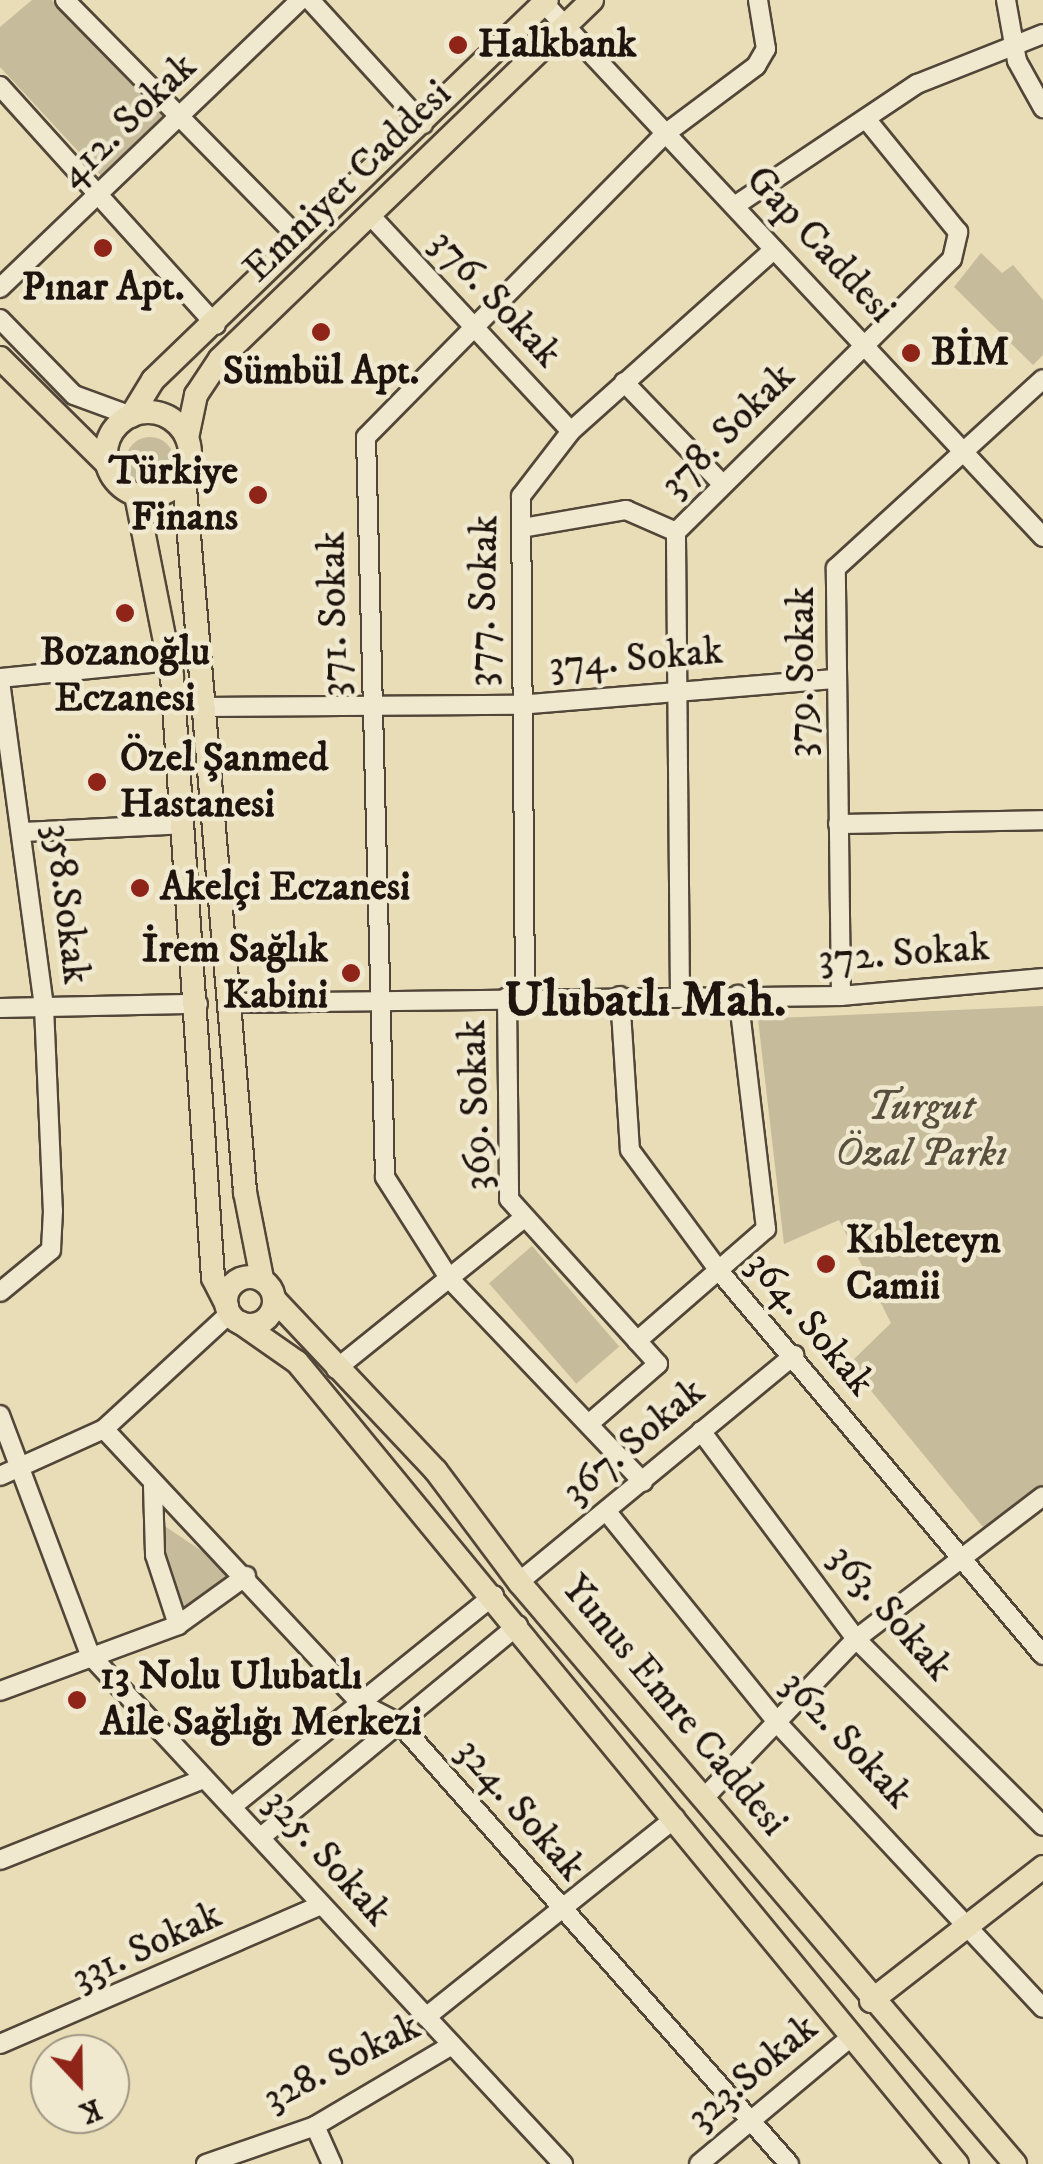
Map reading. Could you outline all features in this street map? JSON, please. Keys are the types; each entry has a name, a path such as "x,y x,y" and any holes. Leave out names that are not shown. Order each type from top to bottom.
{"main road":[{"name":"Emniyet Caddesi","path":"187,438 196,395 220,358 592,0"},
{"name":"Emniyet Caddesi","path":"130,416 154,380 423,124 544,1"},
{"path":"0,358 136,495 169,660 198,1004 213,1278 233,1314 264,1320 268,1289 230,1003 202,707 184,476 187,438 170,418 130,416 110,436 107,464"},
{"path":"136,495 163,494 184,476"},
{"path":"233,1314 239,1280 268,1289"},
{"name":"Yunus Emre Caddesi","path":"268,1289 336,1368 436,1471 520,1582 872,2001 1015,2164"},
{"name":"Yunus Emre Caddesi","path":"233,1314 297,1362 494,1595 957,2164"},
{"path":"872,2001 975,1926 1043,1866"}],"street":[{"path":"65,0 85,7 182,117 301,240"},
{"name":"412. Sokak","path":"0,288 98,200 300,0"},
{"path":"310,0 423,124"},
{"name":"371. Sokak","path":"643,1482 449,1278 385,1177 366,437 469,325 665,134 756,66 766,49 758,0"},
{"path":"1006,0 1014,48 1043,108"},
{"name":"Gap Caddesi","path":"544,1 665,134 736,205 770,253 866,346 1043,537"},
{"path":"736,205 918,84 1043,34"},
{"path":"0,86 98,200 216,324"},
{"name":"378. Sokak","path":"680,997 676,532 952,259 958,232 867,120"},
{"name":"376. Sokak","path":"370,214 571,431"},
{"name":"377. Sokak","path":"516,997 522,528 528,479 571,431 770,253"},
{"path":"0,319 74,395 130,416"},
{"name":"379. Sokak","path":"842,996 836,568 1043,379"},
{"path":"624,382 722,484"},
{"path":"522,528 626,510 676,532"},
{"path":"0,680 169,660"},
{"name":"374. Sokak","path":"202,707 518,706 675,686 837,679"},
{"name":"358.Sokak","path":"0,680 3,726 22,832 44,1007 51,1250 0,1292"},
{"path":"838,824 1043,820"},
{"path":"22,832 184,824"},
{"name":"372. Sokak","path":"230,1003 842,996 1043,978"},
{"path":"590,1423 658,1364 637,1341 766,1228 738,995"},
{"name":"364. Sokak","path":"620,996 630,1150 720,1272 794,1355 956,1557 1043,1655"},
{"name":"369. Sokak","path":"516,997 509,1199 521,1220 637,1341"},
{"path":"0,1008 198,1004"},
{"path":"336,1368 521,1220"},
{"path":"10,1474 104,1429 233,1314"},
{"name":"367. Sokak","path":"520,1582 794,1355"},
{"name":"325. Sokak","path":"0,1415 10,1474 90,1656 204,1779 234,1805 320,1906 563,2164"},
{"name":"324. Sokak","path":"104,1429 154,1486 246,1576 360,1704 399,1723 562,1913 753,2117 789,2164"},
{"name":"363. Sokak","path":"701,1431 856,1639 1043,1826"},
{"path":"154,1486 155,1555 178,1625"},
{"path":"704,1799 780,1727 856,1639 956,1557 1043,1496"},
{"name":"362. Sokak","path":"607,1512 780,1727 975,1926 1043,2008"},
{"path":"0,1690 178,1625 246,1576"},
{"path":"234,1805 494,1595"},
{"path":"261,1837 518,1626"},
{"path":"0,1860 204,1779"},
{"name":"328. Sokak","path":"426,2016 562,1913 675,1818"},
{"name":"331. Sokak","path":"0,2044 320,1906"},
{"name":"323.Sokak","path":"699,2164 852,2036"},
{"name":"328. Sokak","path":"206,2164 314,2126 452,2045"},
{"path":"314,2126 332,2164"}],"green space":[{"path":"32,0 52,0 163,116 103,178 0,67 0,27"},
{"path":"981,253 1002,273 1013,265 1043,300 1043,355 1033,365 954,287"},
{"path":"150,437 167,444 174,461 167,478 150,485 133,478 126,461 133,444"},
{"name":"Turgut Özal Parkı","path":"1043,1006 1043,1488 983,1527 849,1364 891,1323 839,1220 784,1244 758,1019"},
{"path":"532,1246 619,1346 576,1384 489,1283"},
{"path":"154,1519 238,1575 183,1616"}],"place":[{"name":"Halkbank","path":"458,45"},
{"name":"Pınar Apt.","path":"103,248"},
{"name":"Sümbül Apt.","path":"321,332"},
{"name":"BİM","path":"911,353"},
{"name":"Türkiye Finans","path":"258,495"},
{"name":"Bozanoğlu Eczanesi","path":"125,613"},
{"name":"Özel Şanmed Hastanesi","path":"97,782"},
{"name":"Akelçi Eczanesi","path":"140,888"},
{"name":"İrem Sağlık Kabini","path":"351,973"},
{"name":"Kıbleteyn Camii","path":"826,1264"},
{"name":"13 Nolu Ulubatlı Aile Sağlığı Merkezi","path":"77,1700"}],"district":[{"name":"Ulubatlı Mah.","path":"645,1001"}]}
